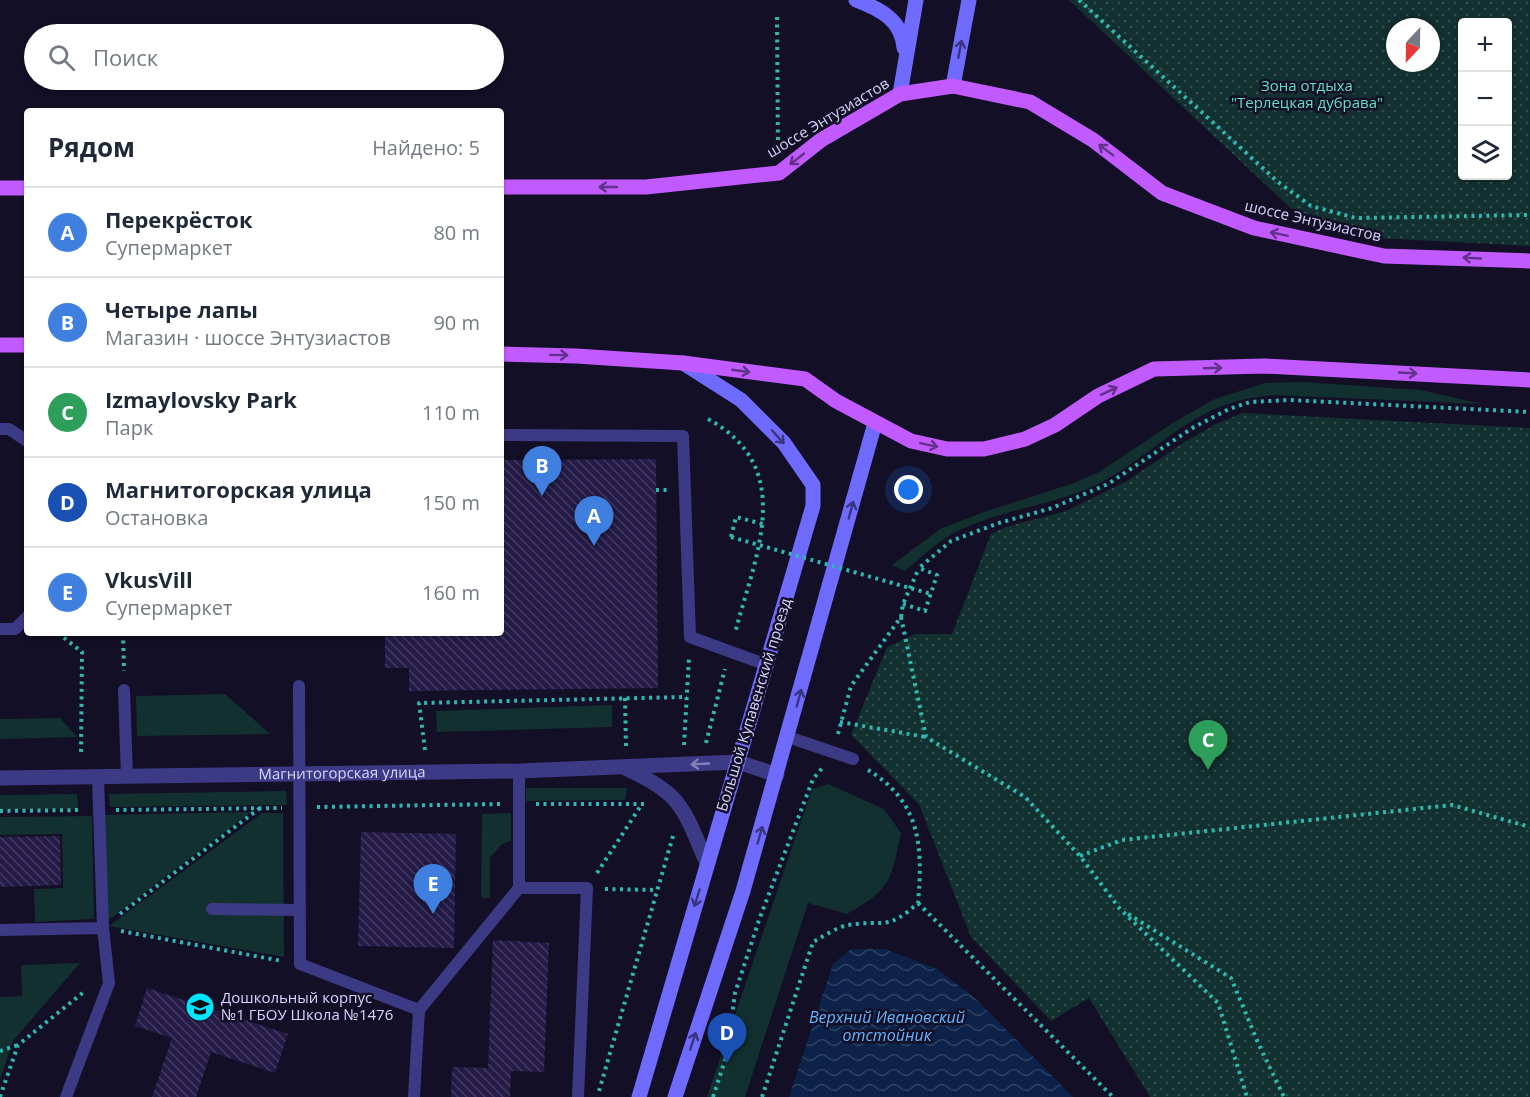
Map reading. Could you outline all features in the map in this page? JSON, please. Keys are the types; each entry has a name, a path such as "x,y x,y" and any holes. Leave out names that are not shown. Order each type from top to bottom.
{"main road":[{"path":"856,0 881,11 896,23 903,35 904,57"},
{"path":"900,94 904,57 916,0"},
{"path":"953,86 969,0"},
{"name":"шоссе Энтузиастов","path":"504,187 646,187 778,173 821,140 900,94 953,86 1030,102 1093,140 1162,193 1254,228 1384,256 1530,261"},
{"path":"0,188 24,188"},
{"path":"0,345 24,345"},
{"path":"504,354 683,363 805,379 875,423 911,441 947,449 984,449 1025,439 1055,424 1098,396 1154,369 1264,366 1530,380"},
{"name":"Большой Купавенский проезд","path":"639,1097 706,861 738,762 813,506 813,485 784,443 741,400 683,363"},
{"path":"675,1097 743,891 875,423"}],"street":[{"path":"625,767 738,762 777,775"},
{"name":"Магнитогорская улица","path":"0,778 519,771 625,767 656,782 682,806 706,861"}],"lane":[{"path":"0,429 9,429 24,439"},
{"path":"504,435 683,436 690,637 767,665"},
{"path":"0,629 15,629 24,620"},
{"path":"299,686 300,964 419,1010"},
{"path":"124,690 127,776"},
{"path":"788,737 853,759"},
{"path":"414,1097 419,1010 519,888 519,771"},
{"path":"66,1097 109,983 103,928 98,777"},
{"path":"519,888 587,888 578,1097"},
{"path":"212,909 300,910"},
{"path":"0,930 103,928"}],"path":[{"path":"1079,0 1278,182 1311,206 1356,218 1530,215"},
{"path":"777,17 778,150"},
{"path":"926,737 901,617 903,604 919,568 951,541 999,523 1052,508 1108,484 1194,427 1250,402 1290,400 1530,412"},
{"path":"706,744 763,525 763,495 753,458 730,434 708,419"},
{"path":"763,525 736,517 731,537 931,594"},
{"path":"903,604 925,611 937,575 919,568"},
{"path":"713,1097 727,1054 735,993 759,920 813,778 834,753 840,722 851,686 901,617"},
{"path":"62,636 82,652 81,754"},
{"path":"123,636 124,690"},
{"path":"684,746 690,637"},
{"path":"425,750 418,703 687,697"},
{"path":"625,698 626,747"},
{"path":"840,722 926,737 1025,797 1080,856 1120,909 1218,1003 1247,1097"},
{"path":"762,1097 813,942 847,925 877,925 900,920 918,903 921,858 917,830 898,797 881,778 853,759"},
{"path":"587,888 642,804"},
{"path":"0,812 652,804"},
{"path":"1080,856 1122,840 1452,805 1530,827"},
{"path":"103,928 260,808"},
{"path":"597,1097 675,829"},
{"path":"587,888 657,890"},
{"path":"918,903 1113,1097"},
{"path":"1120,909 1231,978 1258,1045 1284,1097"},
{"path":"103,928 300,964"},
{"path":"0,1051 18,1045 107,973"},
{"path":"0,1097 18,1045"}],"green space":[{"name":"Зона отдыха \"Терлецкая дубрава\"","path":"1069,0 1530,0 1530,246 1376,238 1299,216"},
{"path":"1303,382 1420,390 1482,404 1274,395 1233,402 1187,424 1096,485 1078,493 999,515 961,529 944,539 905,571 892,565 940,529 1074,483 1099,472 1174,422 1215,399 1265,383"},
{"path":"1243,413 1530,428 1530,1097 1150,1097 1089,998 1051,1021 971,937 919,804 851,735 887,647 915,634 952,634 991,534 1006,527 1066,511 1127,481 1216,424"},
{"path":"225,694 270,734 137,736 136,696"},
{"path":"612,705 612,727 437,732 436,711"},
{"path":"60,718 77,737 0,739 0,719"},
{"path":"828,784 884,809 901,833 891,873 887,882 873,898 847,914 808,903 745,1097 707,1097 812,789"},
{"path":"526,788 627,788 625,800 526,801"},
{"path":"286,791 287,805 110,807 109,794"},
{"path":"77,794 78,809 0,810 0,795"},
{"path":"251,812 106,922 102,815"},
{"path":"262,813 283,813 284,957 109,926"},
{"path":"511,813 511,841 502,844 490,858 490,898 481,898 482,814"},
{"path":"92,816 94,919 35,922 34,889 63,888 62,834 0,835 0,817"},
{"path":"80,963 13,1041 0,1080 0,997 22,996 21,965"}],"water":[{"name":"Верхний Ивановский отстойник","path":"851,949 885,949 937,969 975,998 1073,1097 789,1097 833,964"}],"building":[{"path":"656,459 658,688 409,691 409,668 385,668 385,636 504,636 504,460"},
{"path":"361,832 456,834 454,948 358,946"},
{"path":"60,836 61,885 0,887 0,837"},
{"path":"493,940 549,943 544,1072 511,1071 510,1097 451,1097 452,1067 488,1068"},
{"path":"147,988 288,1034 275,1073 211,1052 196,1097 152,1097 172,1038 135,1026"}],"place":[{"name":"Четыре лапы","path":"542,496"},
{"name":"Перекрёсток","path":"594,546"},
{"name":"Izmaylovsky Park","path":"1208,770"},
{"name":"VkusVill","path":"433,914"},
{"name":"Дошкольный корпус №1 ГБОУ Школа №1476","path":"200,1007"},
{"name":"Магнитогорская улица","path":"727,1063"}]}
